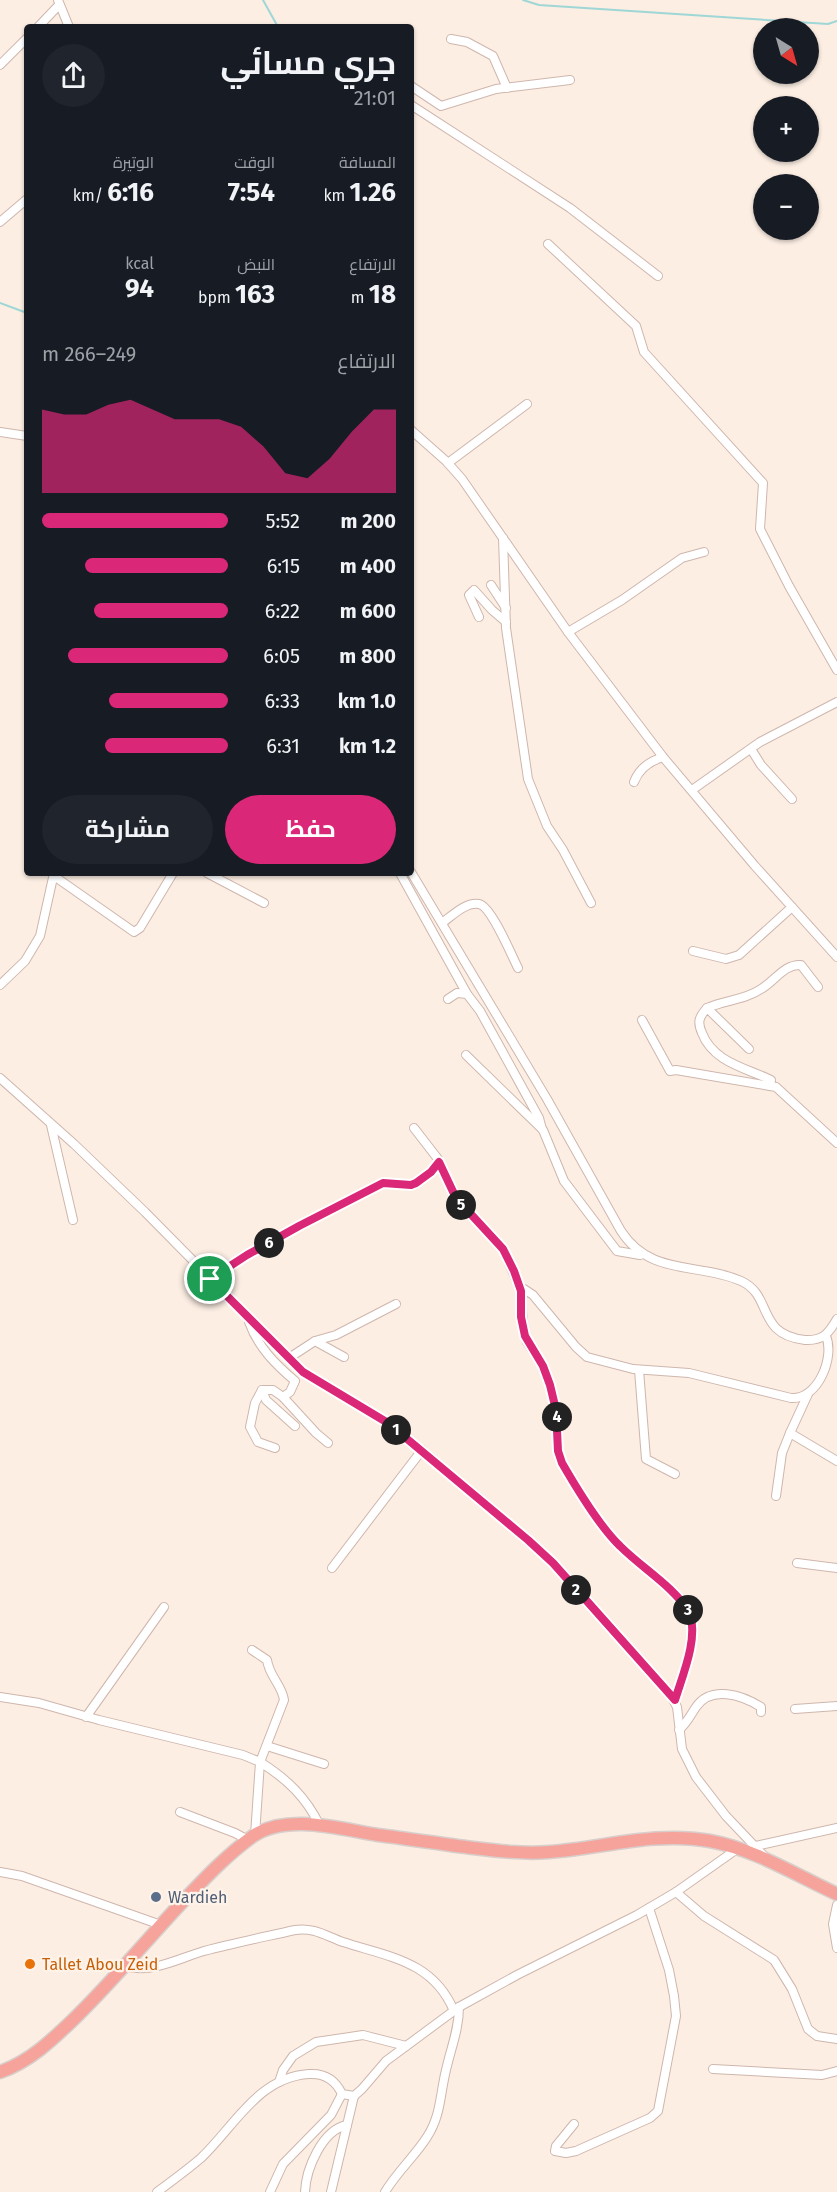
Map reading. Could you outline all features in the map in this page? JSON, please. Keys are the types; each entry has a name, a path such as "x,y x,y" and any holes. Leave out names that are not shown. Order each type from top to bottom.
{"highway":[{"path":"0,2072 22,2063 50,2042 92,2001 213,1870 252,1837 284,1826 320,1826 473,1848 526,1853 656,1838 698,1839 737,1849 837,1894"}],"street":[{"path":"41,24 59,3 68,24"},
{"path":"451,39 467,42 493,56 507,88"},
{"path":"0,65 24,41"},
{"path":"414,88 441,106 496,89 570,80"},
{"path":"414,107 570,208 658,276"},
{"path":"0,222 24,202"},
{"path":"548,244 636,326 644,352 763,483 760,529 789,586 837,670"},
{"path":"448,463 527,404"},
{"path":"0,432 24,436"},
{"path":"414,433 462,479 568,632 663,757 837,957"},
{"path":"503,537 506,622 528,779 547,826 563,850 591,903"},
{"path":"568,632 622,600 682,558 704,552"},
{"path":"491,585 506,608"},
{"path":"479,617 470,595 474,590 506,622"},
{"path":"692,790 751,749 837,702"},
{"path":"751,749 761,765 792,799"},
{"path":"634,782 637,773 649,763 663,757"},
{"path":"0,985 25,961 40,936 54,876"},
{"path":"57,876 134,932 141,928 171,876"},
{"path":"213,876 264,903"},
{"path":"402,876 539,1118 564,1181 617,1251 733,1278 746,1284 757,1295 773,1327 784,1334 809,1340 820,1339 826,1336 837,1319"},
{"path":"413,876 547,1099 621,1231 636,1250 644,1256"},
{"path":"442,923 459,909 478,904 483,906 518,968"},
{"path":"693,951 726,958 739,955 792,907"},
{"path":"770,1086 771,1080 736,1066 713,1050 702,1036 698,1022 700,1016 707,1008 717,1004 750,996 793,964 801,965 818,987"},
{"path":"448,999 457,993 467,994"},
{"path":"707,1008 749,1049"},
{"path":"642,1020 670,1071 676,1070 776,1087 837,1143"},
{"path":"466,1055 543,1130"},
{"path":"0,1078 145,1212 289,1358 311,1377 388,1423 553,1563 675,1700"},
{"path":"51,1124 73,1220"},
{"path":"414,1128 439,1162 456,1198 503,1249 514,1271 521,1291 523,1329 527,1342 543,1366 550,1385 556,1416 558,1451 562,1463 612,1538 634,1559 656,1575 690,1613 692,1637 675,1700 682,1749 696,1777 726,1816 756,1846 768,1862"},
{"path":"210,1279 299,1226 383,1183 411,1185 416,1183 431,1172 439,1162"},
{"path":"521,1291 527,1290 533,1295 584,1354 609,1364 639,1370 689,1374 791,1398 808,1394"},
{"path":"289,1358 315,1341 336,1335 396,1304"},
{"path":"248,1317 254,1335 271,1360 295,1381 290,1392 283,1397"},
{"path":"776,1496 782,1453 828,1356 829,1344 826,1336"},
{"path":"315,1341 344,1357"},
{"path":"639,1370 646,1459 675,1474"},
{"path":"262,1390 273,1390 283,1397 328,1443"},
{"path":"262,1390 266,1400 296,1426"},
{"path":"262,1390 255,1403 250,1427 258,1442 275,1448"},
{"path":"790,1433 837,1461"},
{"path":"332,1568 422,1450"},
{"path":"797,1563 837,1569"},
{"path":"86,1717 164,1607"},
{"path":"180,1812 252,1837 260,1761 285,1700 283,1692 269,1672 267,1660 252,1650"},
{"path":"679,1730 688,1722 696,1707 705,1697 718,1693 750,1700 761,1707 761,1712"},
{"path":"0,1697 39,1703 260,1761 296,1788 320,1826"},
{"path":"795,1709 837,1706"},
{"path":"267,1746 324,1764"},
{"path":"756,1846 837,1828"},
{"path":"331,2192 354,2096 379,2068 456,2009 517,1975 649,1908 737,1849"},
{"path":"0,1872 22,1876 161,1925"},
{"path":"676,1892 704,1916 774,1960 792,1989 810,2032 820,2037 837,2039"},
{"path":"837,1905 833,1924 837,1948"},
{"path":"574,2124 556,2146 555,2151 576,2151 650,2118 658,2111 676,2016 669,1970 649,1908"},
{"path":"123,1966 157,1967 204,1951 294,1930 309,1929 391,1955 414,1965 430,1977 456,2009 457,2034 436,2121 427,2137 385,2192"},
{"path":"279,2082 283,2070 293,2056 316,2042 363,2035 406,2046"},
{"path":"713,2069 822,2075 837,2071"},
{"path":"157,2192 200,2158 254,2100 279,2082 303,2075 322,2075 335,2083 342,2094 354,2096"},
{"path":"270,2192 283,2164 331,2115 342,2094"},
{"path":"305,2192 306,2176 317,2153 335,2130 347,2125"}],"waterway":[{"path":"263,0 276,24"},
{"path":"523,0 539,5 828,24 837,21"},
{"path":"0,303 24,312"}],"place":[{"name":"Wardieh","path":"156,1897"},
{"name":"Tallet Abou Zeid","path":"30,1964"}],"route":[{"path":"439,1162 456,1198 466,1212 503,1249 514,1271 521,1291 523,1329 530,1348 543,1366 550,1385 556,1410 558,1451 569,1476 606,1531 619,1546 656,1575 690,1613 692,1637 675,1700 553,1563 528,1540 388,1423 303,1372 210,1279 299,1226 383,1183 411,1185 416,1183 431,1172 439,1162"}]}
